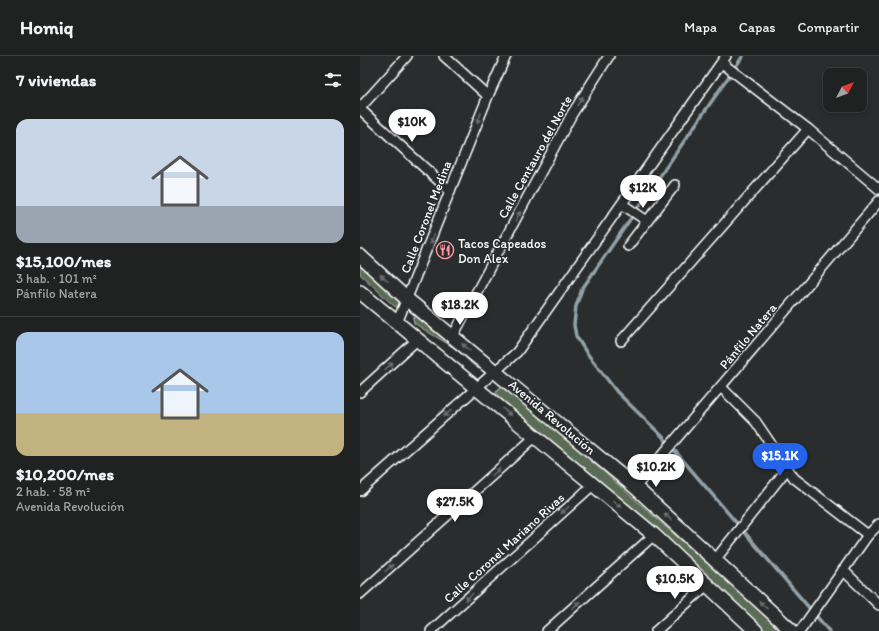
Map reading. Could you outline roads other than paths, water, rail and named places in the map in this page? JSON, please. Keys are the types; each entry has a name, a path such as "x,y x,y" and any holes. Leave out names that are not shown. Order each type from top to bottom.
{"street":[{"path":"407,56 360,109 450,191"},
{"path":"444,56 488,96"},
{"name":"Calle Coronel Medina","path":"397,323 408,300 488,96 506,56"},
{"name":"Calle Centauro del Norte","path":"453,336 572,114 608,56"},
{"path":"360,491 517,352 622,204 726,62 738,76 808,129 879,189"},
{"path":"621,341 808,129"},
{"path":"628,246 674,185"},
{"name":"Pánfilo Natera","path":"635,487 676,441 879,201"},
{"path":"622,204 647,221"},
{"name":"Avenida Revolución","path":"360,256 408,300 635,487 792,631"},
{"name":"Avenida Revolución","path":"360,292 417,340 477,387 654,535 708,584 756,631"},
{"path":"360,392 417,340"},
{"path":"721,387 756,422 787,469 804,486 868,535"},
{"path":"360,594 536,436"},
{"path":"715,560 787,469"},
{"name":"Calle Coronel Mariano Rivas","path":"431,631 594,484"},
{"path":"800,631 868,535 879,524"},
{"path":"547,631 654,535"},
{"path":"843,570 879,605"},
{"path":"656,631 708,584"}],"waterway":[{"path":"743,56 582,289 576,306 574,325 576,336 586,352 617,392 663,437 829,631"}],"place":[{"name":"Tacos Capeados Don Alex","path":"445,250"}]}
